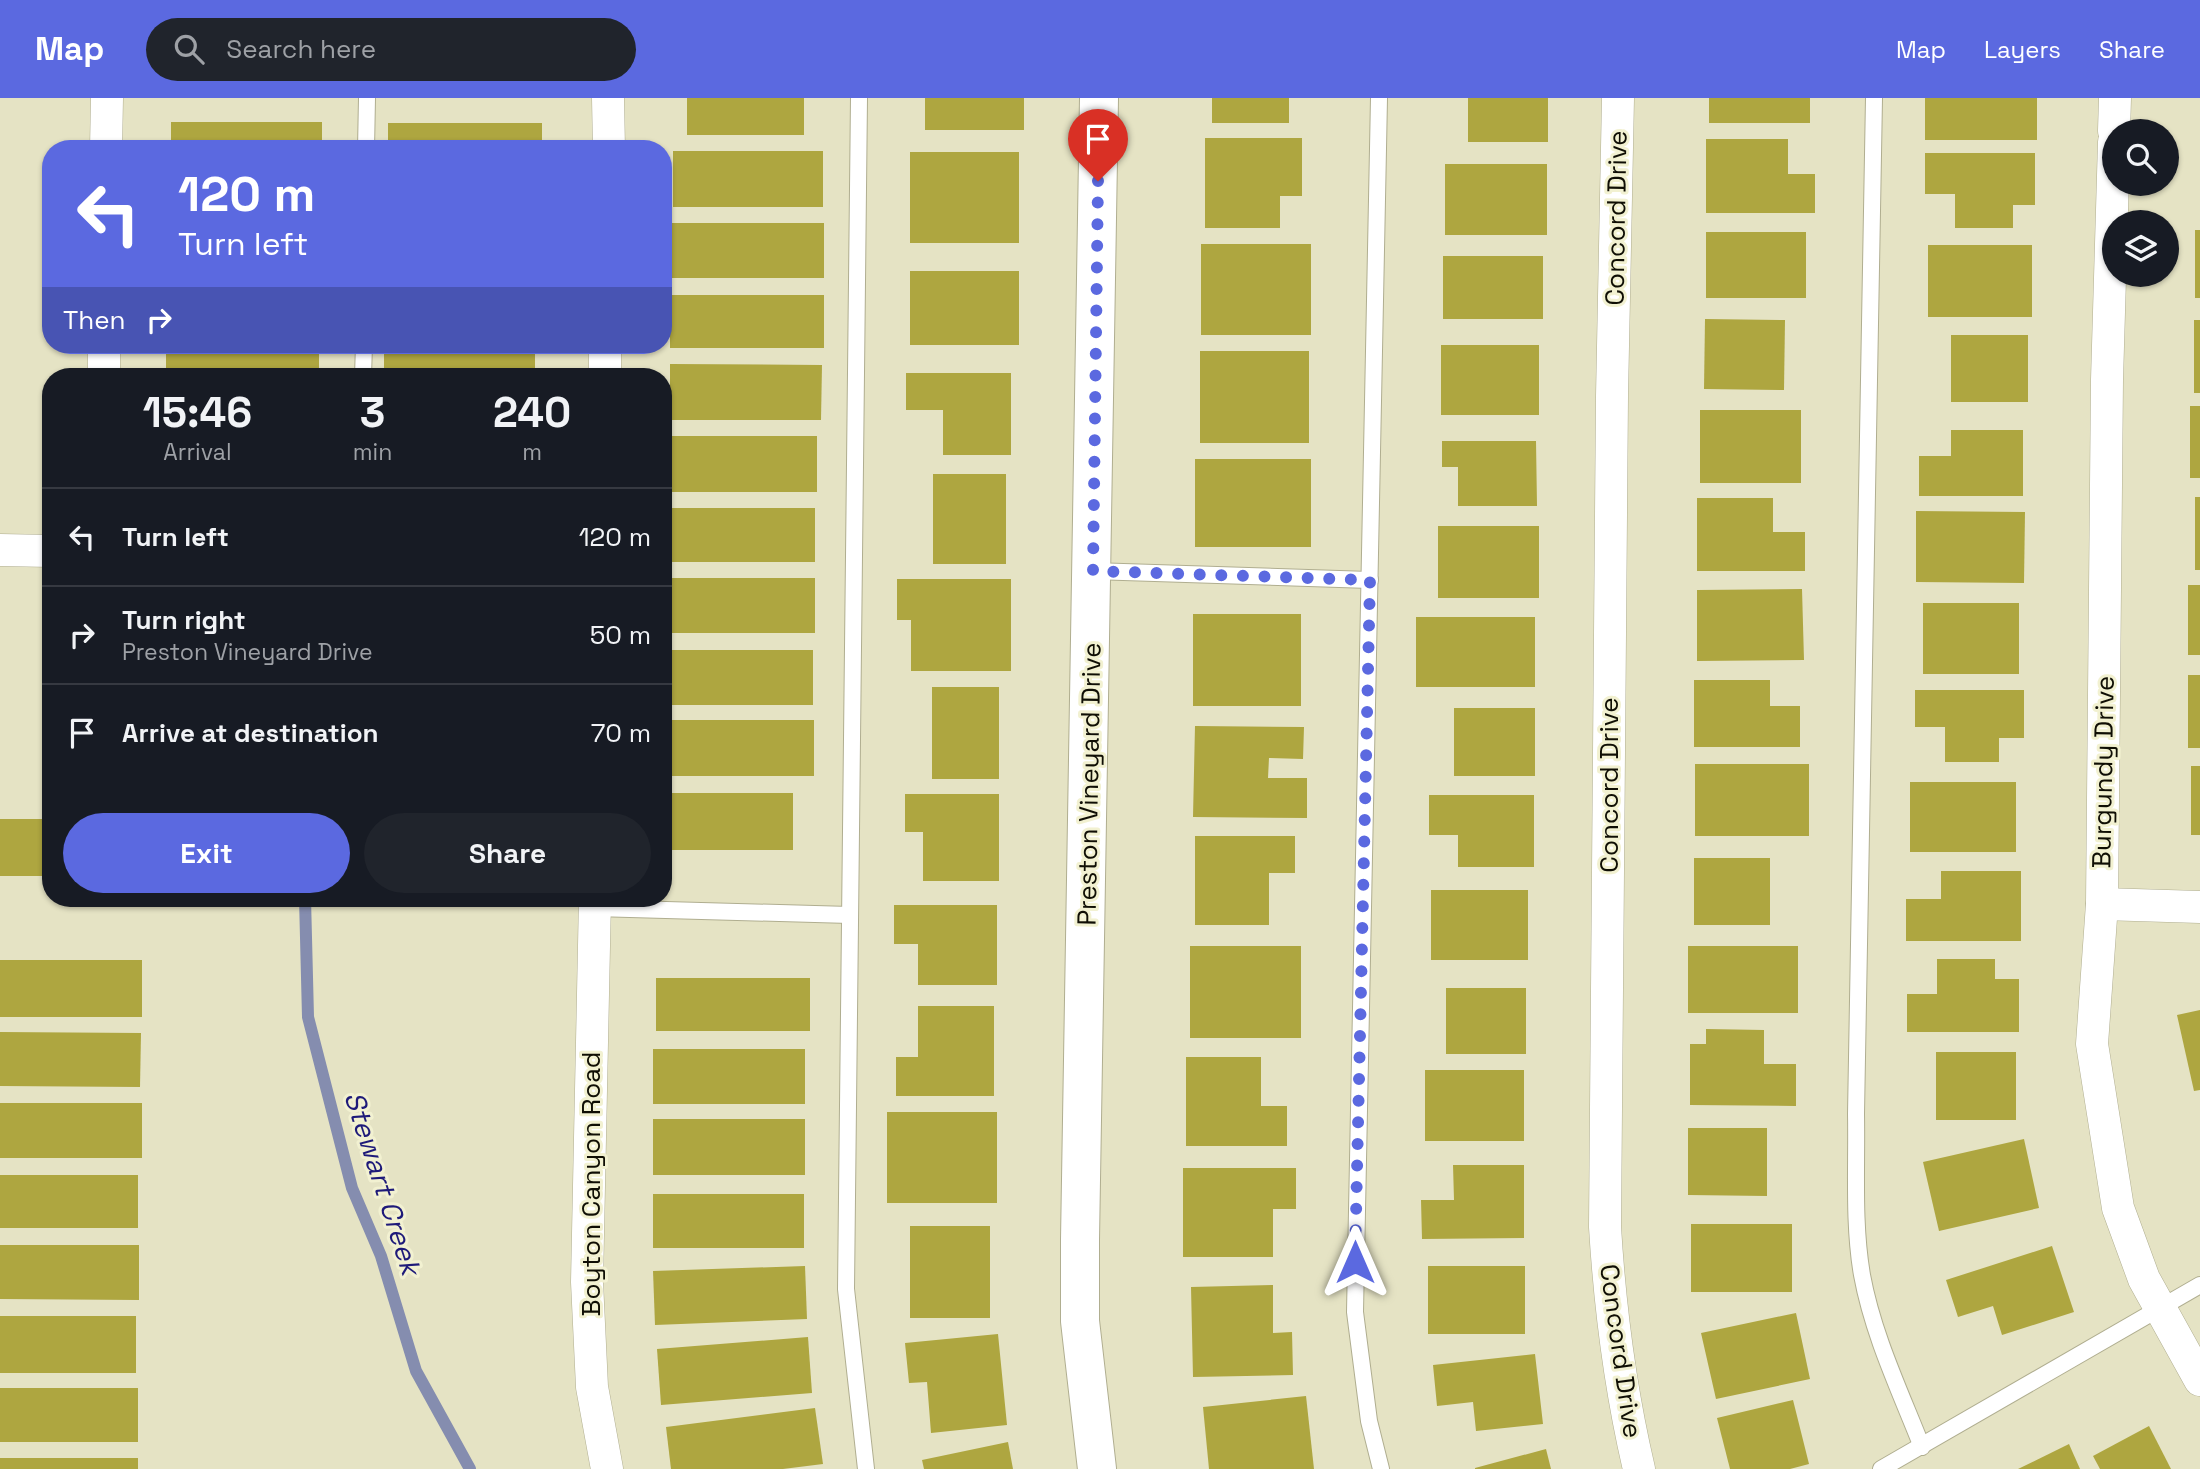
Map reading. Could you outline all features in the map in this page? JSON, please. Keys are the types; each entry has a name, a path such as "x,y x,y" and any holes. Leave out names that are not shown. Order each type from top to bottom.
{"street":[{"path":"106,140 107,98"},
{"path":"608,98 609,140"},
{"name":"Preston Vineyard Drive","path":"1097,1469 1080,1321 1100,98"},
{"name":"Concord Drive","path":"1618,98 1612,410 1605,1227 1610,1305 1621,1389 1639,1469"},
{"path":"2114,119 2115,98"},
{"name":"Burgundy Drive","path":"2112,196 2107,380 2102,904 2092,1044 2118,1208 2144,1279 2200,1380"},
{"path":"0,550 42,551"},
{"path":"2102,904 2200,907"},
{"name":"Boyton Canyon Road","path":"595,907 587,1282 592,1387 607,1469"}],"lane":[{"path":"366,140 367,98"},
{"path":"859,98 846,1289 866,1469"},
{"path":"1379,98 1355,1312 1369,1421 1381,1469"},
{"path":"1874,98 1856,1100 1857,1229 1862,1274 1872,1316 1922,1447"},
{"path":"1093,571 1370,580"},
{"path":"672,907 850,915"},
{"path":"1881,1469 2200,1285"}],"building":[{"path":"687,98 804,98 804,135 687,135"},
{"path":"925,98 1024,98 1024,130 925,130"},
{"path":"1212,98 1289,98 1289,123 1212,123"},
{"path":"1468,98 1548,98 1548,142 1468,142"},
{"path":"1709,98 1810,98 1810,123 1709,123"},
{"path":"1925,98 2037,98 2037,140 1925,140"},
{"path":"171,122 322,122 322,140 171,140"},
{"path":"388,123 542,123 542,140 388,140"},
{"path":"1205,138 1302,138 1302,196 1280,196 1280,228 1205,228"},
{"path":"1706,139 1788,139 1788,174 1815,174 1815,213 1706,213"},
{"path":"673,151 823,151 823,207 673,207"},
{"path":"910,152 1019,152 1019,243 910,243"},
{"path":"1925,153 2035,153 2035,205 2013,205 2013,228 1955,228 1955,194 1925,194"},
{"path":"1445,164 1547,164 1547,235 1445,235"},
{"path":"672,223 824,223 824,278 672,278"},
{"path":"2195,230 2200,230 2200,298 2195,298"},
{"path":"1706,232 1806,232 1806,298 1706,298"},
{"path":"1201,244 1311,244 1311,335 1201,335"},
{"path":"1928,245 2032,245 2032,317 1928,317"},
{"path":"1443,256 1543,256 1543,319 1443,319"},
{"path":"910,271 1019,271 1019,345 910,345"},
{"path":"672,295 824,295 824,348 672,348"},
{"path":"1705,319 1785,320 1784,390 1704,389"},
{"path":"2194,320 2200,320 2200,393 2194,393"},
{"path":"1951,335 2028,335 2028,402 1951,402"},
{"path":"1441,345 1539,345 1539,415 1441,415"},
{"path":"1200,351 1309,351 1309,443 1200,443"},
{"path":"166,354 319,354 319,368 166,368"},
{"path":"384,354 535,354 535,368 384,368"},
{"path":"670,364 822,365 821,420 672,420"},
{"path":"906,373 1011,373 1011,455 943,455 943,410 906,410"},
{"path":"2190,406 2200,406 2200,478 2190,478"},
{"path":"1700,410 1801,410 1801,483 1700,483"},
{"path":"1951,430 2023,430 2023,496 1919,496 1919,456 1951,456"},
{"path":"672,436 817,436 817,492 672,492"},
{"path":"1442,441 1536,441 1537,506 1458,506 1458,467 1442,467"},
{"path":"1195,459 1311,459 1311,547 1195,547"},
{"path":"933,474 1006,474 1006,564 933,564"},
{"path":"2195,497 2200,497 2200,570 2195,570"},
{"path":"1697,498 1773,498 1773,532 1805,532 1805,571 1697,571"},
{"path":"672,508 815,508 815,562 672,562"},
{"path":"1916,511 2025,512 2024,583 1916,582"},
{"path":"1438,526 1539,526 1539,598 1438,598"},
{"path":"672,578 815,578 815,633 672,633"},
{"path":"897,579 1011,579 1011,671 911,671 911,620 897,620"},
{"path":"2188,585 2200,585 2200,655 2188,655"},
{"path":"1802,589 1804,660 1697,661 1697,590"},
{"path":"1923,603 2019,603 2019,674 1923,674"},
{"path":"1193,614 1301,614 1301,706 1193,706"},
{"path":"1416,617 1535,617 1535,687 1416,687"},
{"path":"672,650 813,650 813,705 672,705"},
{"path":"2188,675 2200,675 2200,748 2188,748"},
{"path":"1694,680 1770,680 1770,706 1800,706 1800,747 1694,747"},
{"path":"932,687 999,687 999,779 932,779"},
{"path":"1915,690 2024,690 2024,738 1999,738 1999,762 1945,762 1945,727 1915,727"},
{"path":"1454,708 1535,708 1535,776 1454,776"},
{"path":"672,720 814,720 814,776 672,776"},
{"path":"1195,726 1304,727 1303,759 1269,758 1268,778 1307,778 1307,818 1193,817"},
{"path":"1695,764 1809,764 1809,836 1695,836"},
{"path":"2191,766 2200,766 2200,835 2191,835"},
{"path":"1910,782 2016,782 2016,852 1910,852"},
{"path":"672,793 793,793 793,850 672,850"},
{"path":"905,794 999,794 999,881 923,881 923,832 905,832"},
{"path":"1429,795 1534,795 1534,867 1458,867 1458,835 1429,835"},
{"path":"0,819 42,819 42,876 0,876"},
{"path":"1195,836 1295,836 1295,873 1269,873 1269,925 1195,925"},
{"path":"1694,858 1770,858 1770,925 1694,925"},
{"path":"1941,871 2021,871 2021,941 1906,941 1906,899 1941,899"},
{"path":"1431,890 1528,890 1528,960 1431,960"},
{"path":"894,905 997,905 997,985 918,985 918,944 894,944"},
{"path":"1190,946 1301,946 1301,1038 1190,1038"},
{"path":"1688,946 1798,946 1798,1013 1688,1013"},
{"path":"1937,959 1995,959 1995,979 2019,979 2019,1032 1907,1032 1907,994 1937,994"},
{"path":"0,960 142,960 142,1017 0,1017"},
{"path":"656,978 810,978 810,1031 656,1031"},
{"path":"1446,988 1526,988 1526,1054 1446,1054"},
{"path":"918,1006 994,1006 994,1096 896,1096 896,1057 918,1057"},
{"path":"2200,1010 2200,1090 2194,1091 2177,1015"},
{"path":"1706,1029 1764,1030 1764,1064 1796,1064 1796,1106 1690,1105 1690,1044 1706,1044"},
{"path":"0,1032 141,1033 140,1087 0,1086"},
{"path":"653,1049 805,1049 805,1104 653,1104"},
{"path":"1936,1052 2016,1052 2016,1120 1936,1120"},
{"path":"1186,1057 1261,1057 1261,1106 1287,1106 1287,1146 1186,1146"},
{"path":"1425,1070 1524,1070 1524,1141 1425,1141"},
{"path":"0,1103 142,1103 142,1158 0,1158"},
{"path":"887,1112 997,1112 997,1203 887,1203"},
{"path":"653,1119 805,1119 805,1175 653,1175"},
{"path":"1688,1128 1767,1128 1767,1196 1688,1195"},
{"path":"2024,1139 2039,1208 1939,1231 1923,1162"},
{"path":"1453,1165 1524,1165 1524,1238 1422,1239 1421,1200 1454,1200"},
{"path":"1183,1168 1296,1168 1296,1209 1273,1209 1273,1257 1183,1257"},
{"path":"0,1175 138,1175 138,1228 0,1228"},
{"path":"653,1194 804,1194 804,1248 653,1248"},
{"path":"1691,1224 1792,1224 1792,1292 1691,1292"},
{"path":"910,1226 990,1226 990,1318 910,1318"},
{"path":"0,1245 139,1245 139,1300 0,1299"},
{"path":"2052,1246 2074,1312 2002,1335 1993,1306 1958,1317 1946,1280"},
{"path":"805,1266 807,1319 655,1325 653,1271"},
{"path":"1428,1266 1525,1266 1525,1334 1428,1334"},
{"path":"1273,1285 1273,1333 1292,1332 1293,1375 1193,1377 1191,1287"},
{"path":"1796,1313 1810,1379 1716,1399 1701,1333"},
{"path":"0,1316 136,1316 136,1373 0,1373"},
{"path":"998,1334 1007,1425 931,1433 927,1382 909,1383 905,1343"},
{"path":"808,1337 812,1393 661,1405 657,1349"},
{"path":"1535,1354 1543,1424 1476,1431 1473,1402 1437,1406 1433,1365"},
{"path":"0,1388 138,1388 138,1442 0,1442"},
{"path":"1306,1396 1314,1469 1209,1469 1203,1407"},
{"path":"1793,1400 1809,1464 1790,1469 1730,1469 1717,1418"},
{"path":"815,1408 823,1464 783,1469 671,1469 666,1427"},
{"path":"2149,1426 2171,1469 2100,1469 2093,1456"},
{"path":"1008,1442 1013,1469 924,1469 922,1460"},
{"path":"2069,1444 2080,1469 2018,1469"},
{"path":"1546,1449 1551,1469 1475,1469 1475,1468"},
{"path":"0,1458 138,1458 138,1469 0,1469"}],"waterway":[{"name":"Stewart Creek","path":"305,907 308,1017 352,1188 381,1256 416,1371 470,1469"}],"route":[{"path":"1098,181 1093,571 1370,580 1355,1262"}]}
